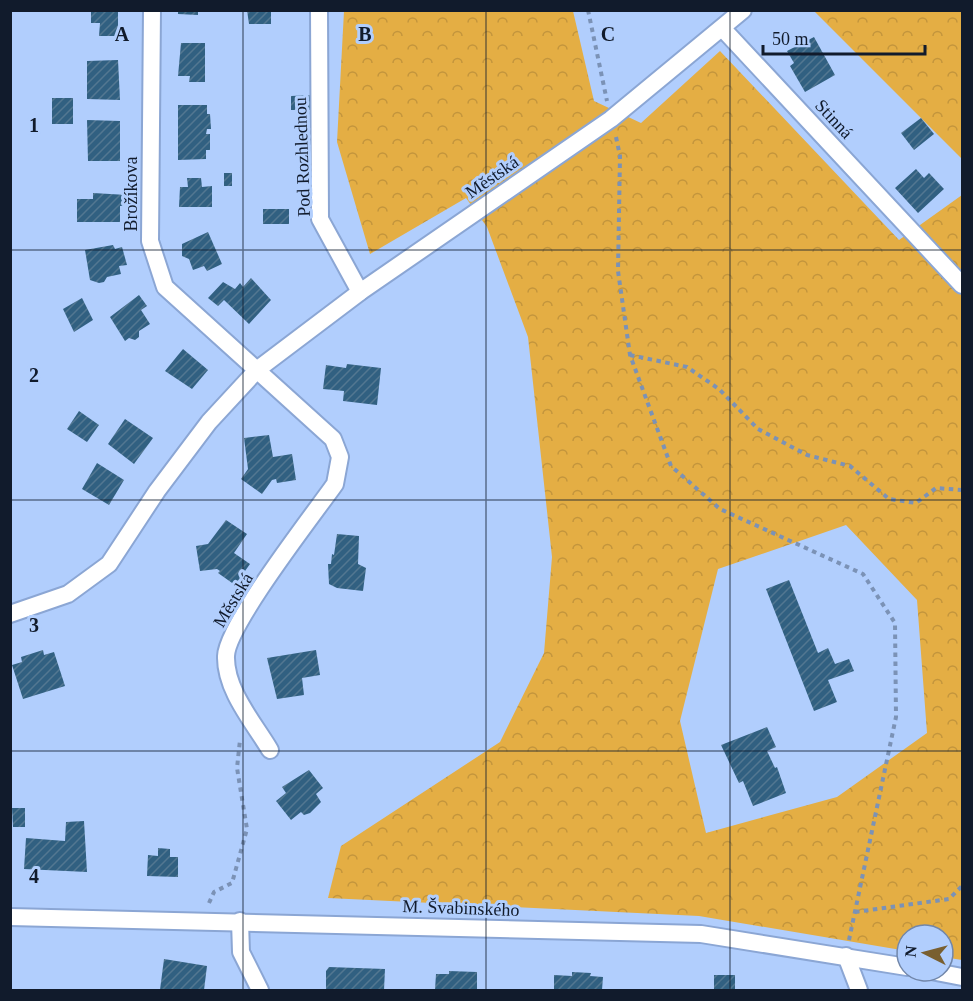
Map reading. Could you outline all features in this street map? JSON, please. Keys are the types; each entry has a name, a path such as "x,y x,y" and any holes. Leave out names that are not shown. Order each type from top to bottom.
{"street":[{"name":"Brožíkova","path":"152,10 150,241 165,287 258,369"},
{"name":"Pod Rozhlednou","path":"319,10 320,219 360,292"},
{"name":"Městská","path":"10,615 68,594 109,564 157,491 209,422 258,369 360,292 611,119 723,29 743,10"},
{"name":"Stinná","path":"723,29 963,285"},
{"name":"Městská","path":"258,369 333,439 340,457 335,484 236,627 226,656 231,684 270,750"},
{"name":"M. Švabinského","path":"10,917 701,934 895,965"},
{"path":"240,921 241,952 260,990"},
{"path":"846,956 859,990"}],"path":[{"path":"588,10 620,156 618,271 630,355 671,466 720,509 863,574 895,623 896,717 846,956"},
{"path":"630,355 687,367 718,389 758,429 807,455 850,466 889,499 916,502 936,488 963,490"},
{"path":"202,920 214,892 232,883 247,829 237,768 240,737"},
{"path":"855,912 949,899 963,886"}],"green space":[{"path":"344,11 573,11 594,101 641,123 720,51 899,240 962,195 962,960 955,959 955,923 895,923 895,949 699,916 328,898 341,846 500,742 544,653 552,557 528,337 487,227 466,198 370,254 337,142","holes":["846,525 917,600 927,733 837,797 706,833 680,721 718,569"]},
{"path":"814,11 962,11 962,159"}],"building":[{"path":"91,10 118,10 118,36 99,36 100,23 91,23"},
{"path":"178,10 198,10 198,15 178,14"},
{"path":"247,10 271,10 271,24 249,24"},
{"path":"814,37 835,75 805,92 790,66 794,63 787,51"},
{"path":"181,43 205,43 205,82 189,82 190,76 178,76"},
{"path":"118,60 120,100 87,99 87,61"},
{"path":"312,95 313,110 291,110 291,96"},
{"path":"52,98 73,98 73,124 52,124"},
{"path":"178,105 207,105 211,129 207,129 206,134 210,134 210,150 206,150 206,159 178,160"},
{"path":"921,118 934,134 914,150 901,133"},
{"path":"87,120 120,121 120,161 88,161"},
{"path":"916,169 924,178 929,173 944,189 918,213 895,188"},
{"path":"224,173 232,173 232,186 224,186"},
{"path":"187,178 201,178 202,187 212,186 212,207 179,207 180,187 188,187"},
{"path":"93,193 127,195 127,206 120,206 120,222 77,222 77,199 93,199"},
{"path":"263,209 289,209 289,224 263,224"},
{"path":"208,232 222,264 207,271 204,266 193,270 189,259 182,256 182,244"},
{"path":"113,245 115,249 122,247 127,265 119,266 121,274 107,277 104,282 90,280 85,250"},
{"path":"251,278 271,300 249,324 224,300 218,306 208,298 223,282 235,289 240,283 243,287"},
{"path":"139,295 147,306 141,310 150,324 139,331 139,337 135,340 129,338 125,341 110,317"},
{"path":"82,298 93,320 74,332 63,309"},
{"path":"183,349 208,370 192,389 165,371"},
{"path":"347,364 381,368 377,405 343,401 344,391 323,389 326,365 346,368"},
{"path":"79,411 99,425 87,442 67,429"},
{"path":"125,419 153,438 134,464 108,444"},
{"path":"269,435 273,457 292,454 296,480 277,483 276,479 272,480 262,494 241,479 248,469 244,438"},
{"path":"97,463 124,480 109,505 82,489"},
{"path":"226,520 247,534 234,553 250,564 235,585 218,573 220,571 217,569 200,571 196,546 208,544"},
{"path":"337,534 359,536 358,564 366,568 363,591 337,588 329,584 328,564 331,564 332,554 334,555"},
{"path":"789,580 818,653 828,648 835,664 849,659 854,671 828,680 837,702 814,711 766,589"},
{"path":"43,650 44,655 54,652 65,686 23,699 12,665 22,662 21,657"},
{"path":"316,650 320,675 302,678 304,695 277,699 267,658"},
{"path":"767,727 776,747 767,751 775,768 777,767 786,793 753,806 743,781 739,783 721,745"},
{"path":"309,770 323,788 316,794 321,802 310,813 304,815 301,812 291,820 276,801 286,793 282,787"},
{"path":"12,808 25,808 25,827 13,827"},
{"path":"84,821 87,872 24,869 26,838 65,841 66,822"},
{"path":"158,848 170,849 170,857 178,857 178,877 147,876 148,855 158,856"},
{"path":"164,959 207,966 204,990 160,990"},
{"path":"329,967 385,969 384,990 326,990 326,971"},
{"path":"449,971 477,972 477,990 435,990 436,974 449,974"},
{"path":"572,972 591,973 590,976 603,977 602,990 554,990 554,975 572,976"},
{"path":"714,975 735,975 735,990 714,990"}]}
